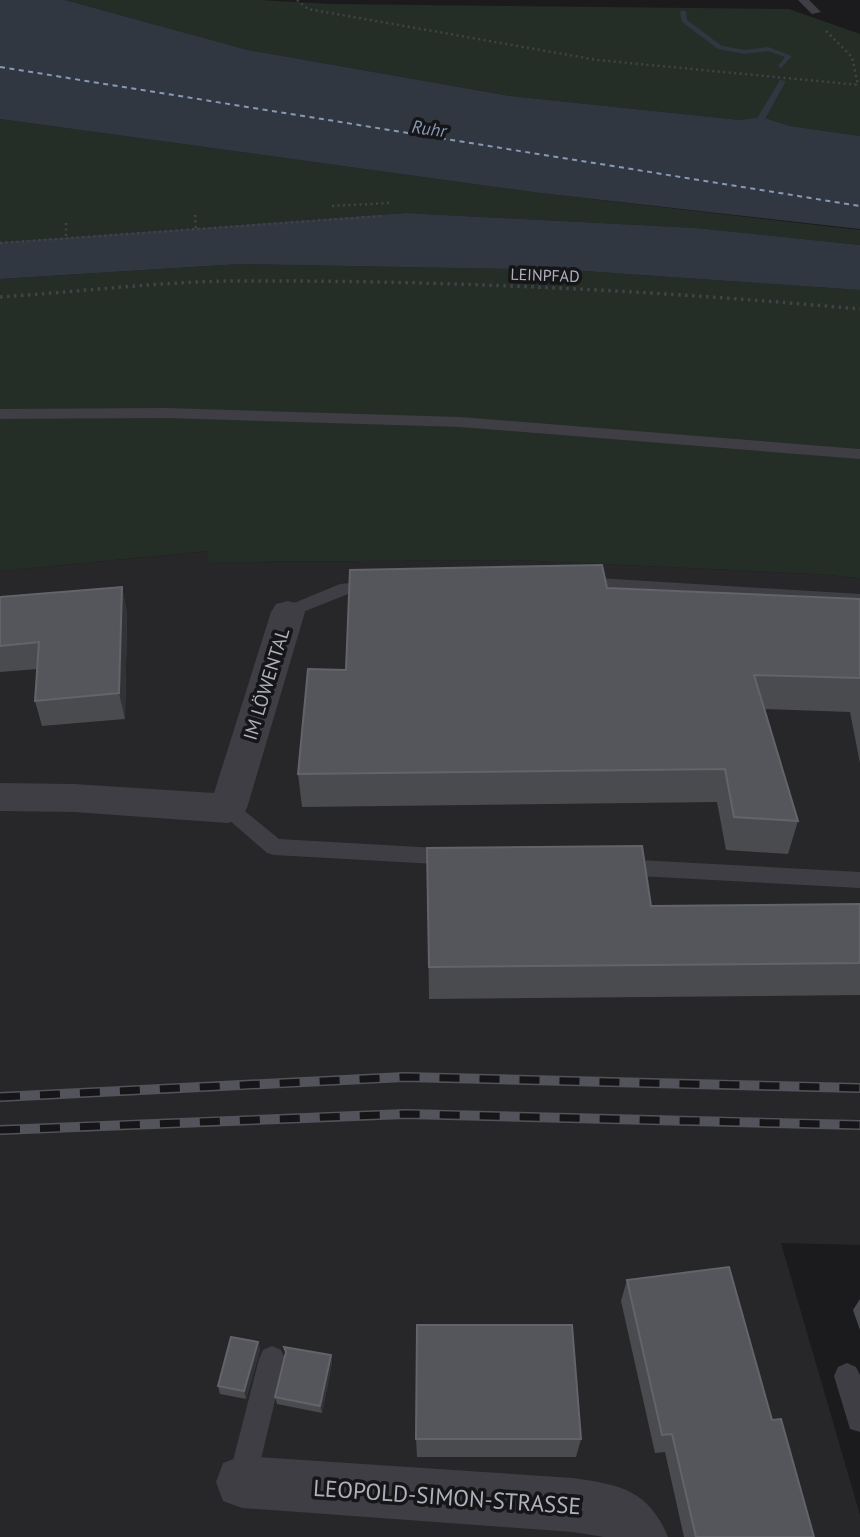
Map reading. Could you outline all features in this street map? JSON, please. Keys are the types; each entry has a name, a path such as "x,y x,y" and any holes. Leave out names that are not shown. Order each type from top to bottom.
{"street":[{"name":"IM LÖWENTAL","path":"228,808 288,612"},
{"path":"0,797 74,798 228,808"},
{"name":"LEOPOLD-SIMON-STRASSE","path":"242,1482 595,1508 616,1511 641,1537"}],"lane":[{"path":"803,0 816,12"},
{"path":"0,414 166,413 460,422 860,454"},
{"path":"559,582 860,600"},
{"name":"IM LÖWENTAL","path":"288,612 346,588 386,587"},
{"path":"228,808 274,847 469,858"},
{"path":"595,865 860,880"},
{"path":"242,1482 272,1359"},
{"path":"847,1376 860,1419"}],"path":[{"path":"297,0 308,9 597,60 859,85 852,57 819,24 816,12"},
{"path":"332,206 389,203"},
{"path":"195,215 196,229"},
{"path":"0,243 382,216"},
{"path":"66,223 66,239"},
{"name":"LEINPFAD","path":"0,297 229,281 567,288 860,309"}],"shaded area":[{"path":"65,0 261,0 330,4 789,9 860,34 860,136 790,126 762,117 740,120 510,96 248,50"},
{"path":"0,119 540,193 860,230 860,245 696,228 406,213 0,242"},
{"path":"240,264 570,270 860,290 860,578 517,560 208,562 208,551 0,571 0,279"},
{"path":"209,551 208,562 517,560 860,578 860,1245 781,1243 860,1515 860,1537 0,1537 0,571"}],"water":[{"name":"Ruhr","path":"0,0 65,0 248,50 510,96 740,120 762,117 790,126 860,136 860,229 540,193 0,119"},
{"path":"406,213 696,228 860,245 860,290 570,270 240,264 0,279 0,242"}],"building":[{"path":"602,565 607,588 860,599 860,678 754,675 798,821 734,817 725,769 298,774 308,669 346,670 350,570"},
{"path":"122,587 119,693 35,701 39,642 0,646 0,597"},
{"path":"642,846 651,906 860,904 860,963 429,967 427,848"},
{"path":"729,1267 772,1420 781,1419 814,1537 696,1537 672,1434 662,1435 627,1280"},
{"path":"417,1325 572,1325 581,1439 416,1439"},
{"path":"231,1337 258,1342 244,1391 218,1386"},
{"path":"284,1347 331,1355 320,1406 275,1397 286,1352"}],"waterway":[{"path":"683,12 684,21 720,48 745,52 768,49 789,56 781,66"},
{"path":"759,131 762,117 782,81"}],"ferry route":[{"path":"0,67 860,206"}],"railway":[{"path":"0,1097 404,1077 860,1088"},
{"path":"0,1130 405,1114 860,1125"}]}
